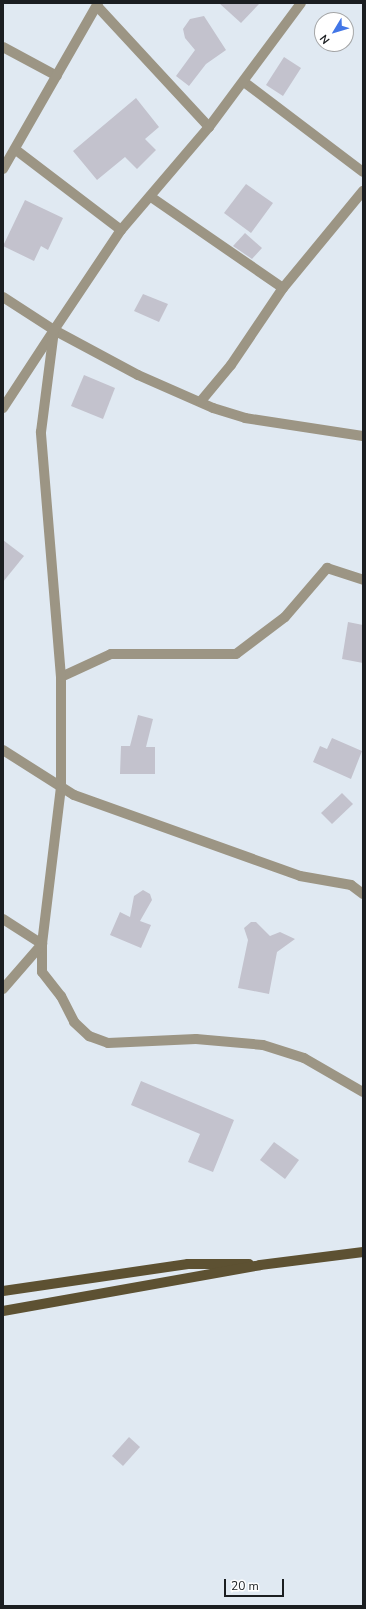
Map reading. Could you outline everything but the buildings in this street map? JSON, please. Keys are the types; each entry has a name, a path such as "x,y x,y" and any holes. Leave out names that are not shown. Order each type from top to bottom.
{"main road":[{"path":"3,1311 260,1265 363,1252"},
{"path":"3,1291 188,1264 260,1265"}],"street":[{"path":"3,408 121,230 151,197 209,127 244,82 300,4"},
{"path":"3,169 16,150 98,5 209,127"},
{"path":"3,47 57,76"},
{"path":"244,82 363,172"},
{"path":"16,150 121,230"},
{"path":"201,401 231,365 283,288 363,192"},
{"path":"151,197 283,288"},
{"path":"3,297 54,330 138,375 245,418 363,436"},
{"path":"54,330 41,432 61,677 61,787 42,944 42,972 61,996 74,1022 89,1036 108,1043 196,1039 263,1045 304,1058 363,1092"},
{"path":"61,677 111,654 236,654 285,617 327,568 363,580"},
{"path":"3,750 74,795 300,876 351,885 363,894"},
{"path":"3,919 42,944"},
{"path":"3,989 42,944"}]}
